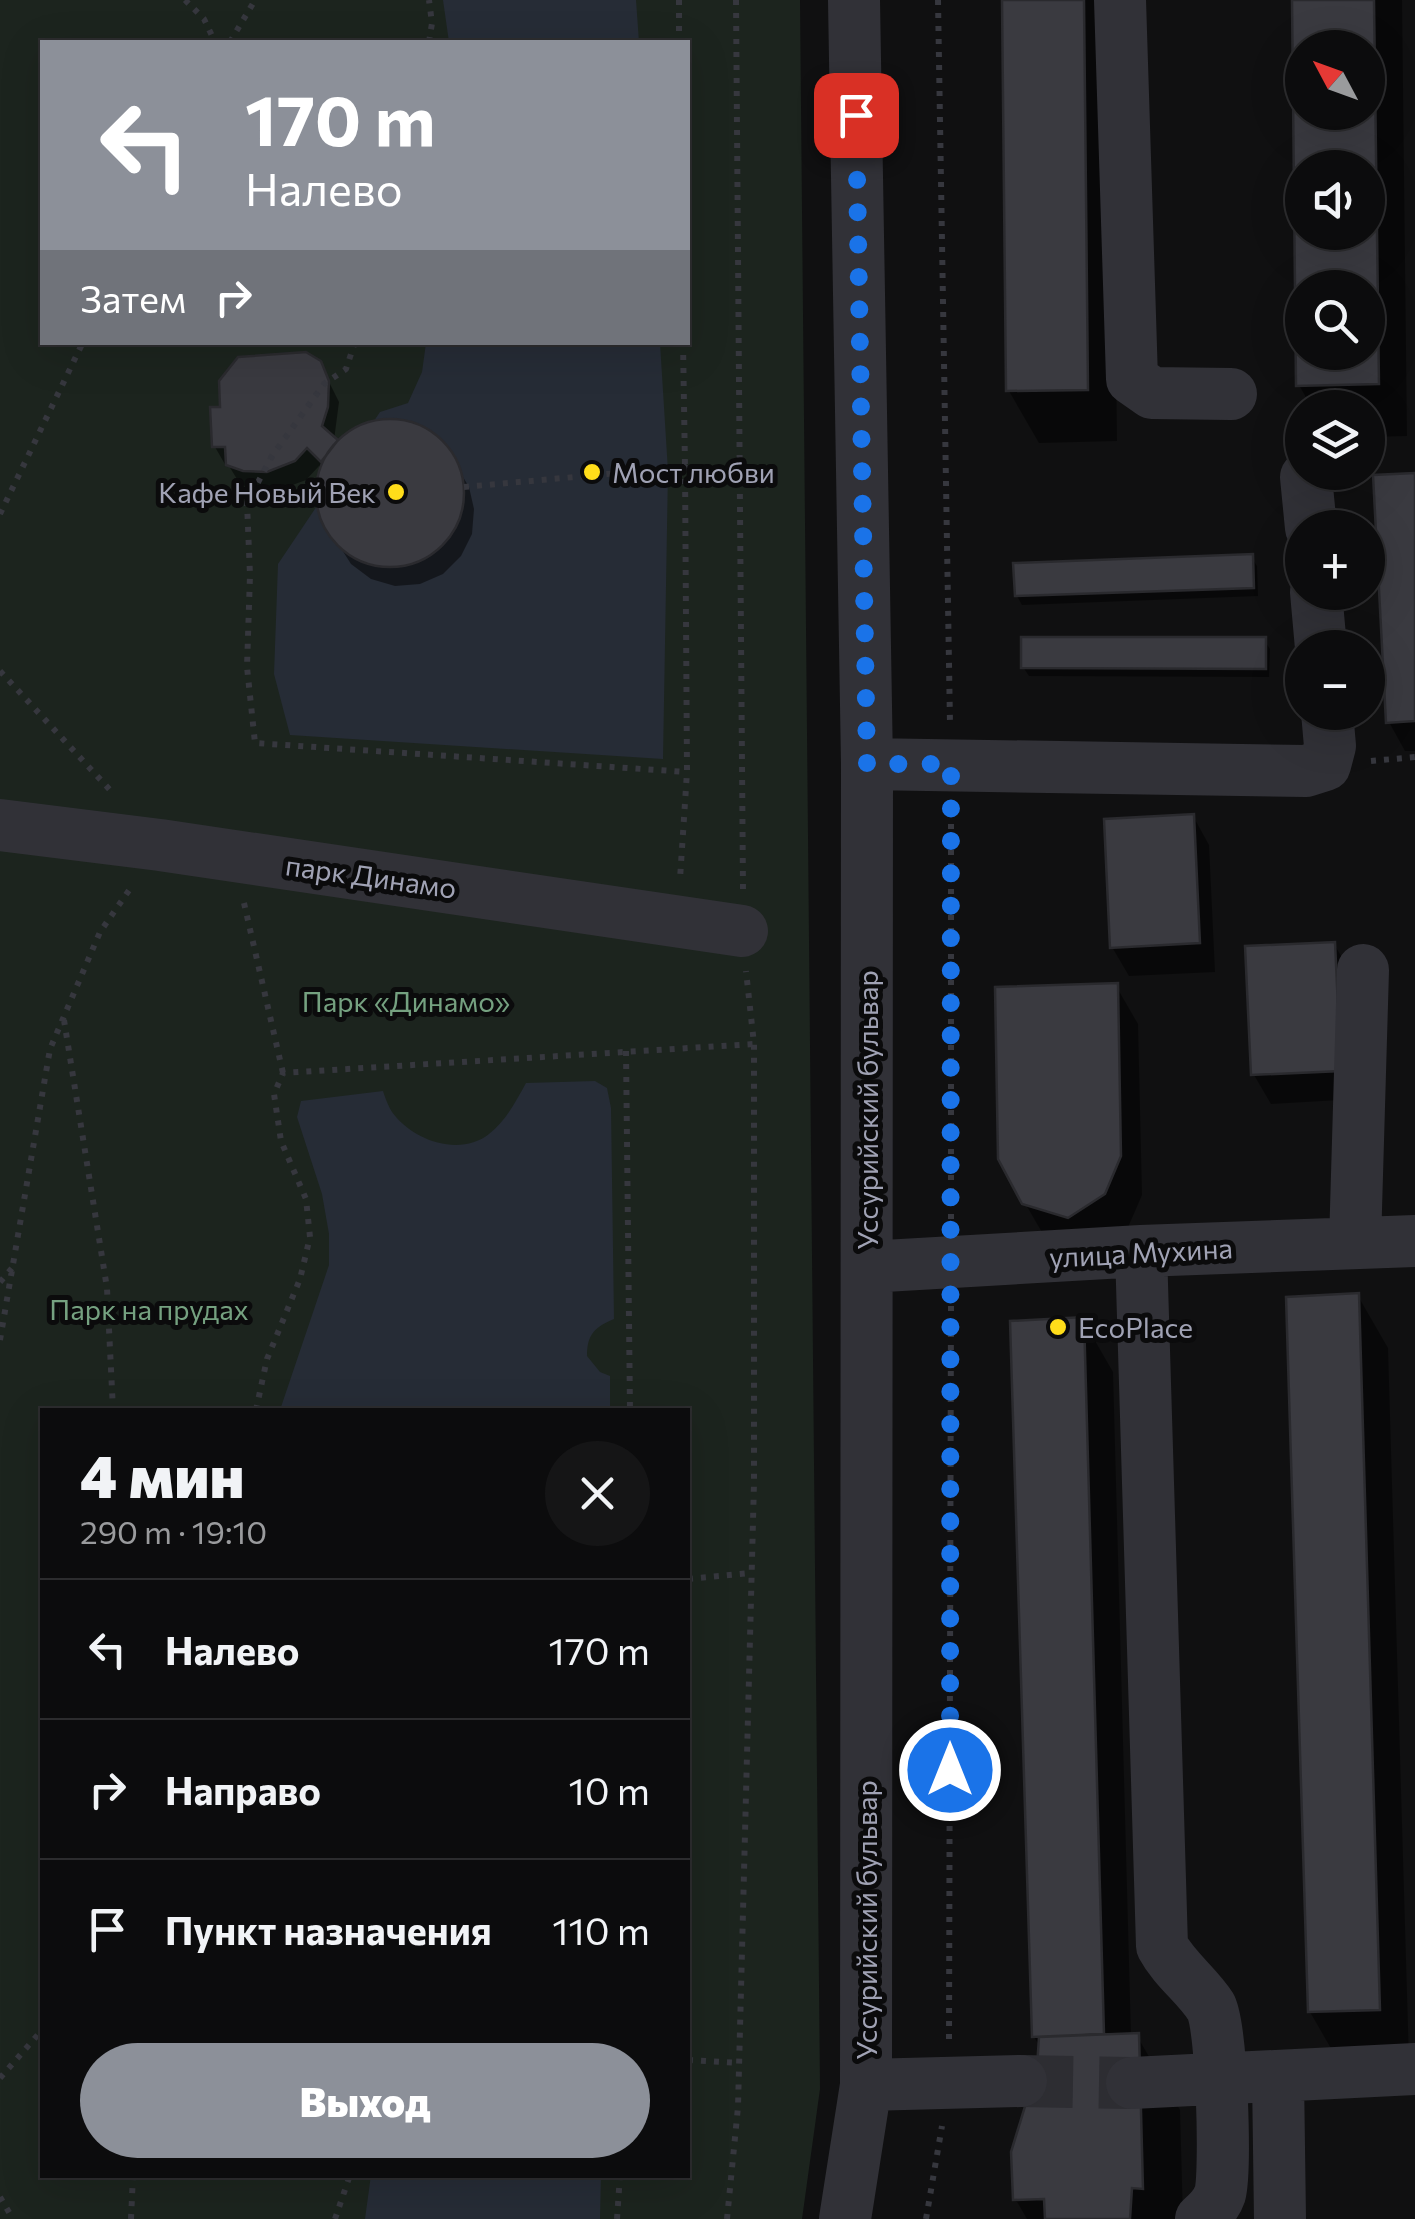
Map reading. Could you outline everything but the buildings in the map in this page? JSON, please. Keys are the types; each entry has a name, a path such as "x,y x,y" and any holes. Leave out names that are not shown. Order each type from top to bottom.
{"street":[{"name":"Уссурийский бульвар","path":"845,2219 866,2084 867,764 854,0"},
{"path":"1120,0 1132,379 1152,394 1231,394"},
{"path":"867,764 1306,772 1324,765 1330,746 1329,730"},
{"name":"парк Динамо","path":"0,825 742,931"},
{"path":"1356,1243 1363,970"},
{"name":"улица Мухина","path":"866,1267 1415,1241"},
{"path":"1141,1251 1162,1946 1171,1963 1212,2008 1218,2026 1220,2194 1201,2219"},
{"path":"1132,2083 1415,2069"},
{"path":"1278,2076 1280,2219"},
{"path":"866,2084 1022,2081"}],"path":[{"path":"186,0 204,19 214,40"},
{"path":"231,40 255,0"},
{"path":"428,40 432,23 429,0"},
{"path":"679,0 679,40"},
{"path":"726,2219 739,2063 751,1573 754,1044 742,931 736,0"},
{"path":"926,2219 949,2083 951,764 938,0"},
{"path":"0,514 82,345"},
{"path":"355,345 346,369 324,384 272,456 247,504 247,667 255,743 687,772"},
{"path":"678,921 687,772 684,345"},
{"path":"464,487 685,467"},
{"path":"0,671 160,845 100,932 50,1049 0,1340"},
{"path":"234,856 283,1072 274,1094 281,1141 306,1199 310,1237 300,1280 267,1359 256,1408"},
{"path":"64,1017 108,1288 113,1408"},
{"path":"283,1072 754,1044"},
{"path":"626,1051 630,1408"},
{"path":"0,1282 12,1267"},
{"path":"690,1579 751,1573"},
{"path":"0,2078 40,2032"},
{"path":"690,2060 739,2063"},
{"path":"131,2219 133,2178"},
{"path":"335,2219 349,2178"},
{"path":"617,2219 620,2178"},
{"path":"0,2197 14,2219"}],"green space":[{"name":"Парк «Динамо»","path":"0,0 800,0 820,2089 802,2219 0,2219"}],"shaded area":[{"path":"443,0 636,0 639,40 449,40"},
{"path":"426,345 660,345 668,471 663,759 290,735 274,674 278,564 380,412 408,403 422,372"},
{"path":"595,1081 607,1088 611,1108 614,1319 593,1332 587,1356 600,1372 610,1376 610,1408 281,1408 329,1265 329,1234 322,1194 297,1117 301,1101 383,1091 392,1112 412,1131 438,1142 465,1144 495,1129 526,1083"},
{"path":"371,2178 601,2178 600,2219 365,2219"}],"tunnel":[{"path":"1021,2081 1132,2083"}],"place":[{"name":"Мост любви","path":"592,472"},
{"name":"Кафе Новый Век","path":"396,492"},
{"name":"EcoPlace","path":"1058,1327"}],"route":[{"path":"856,115 867,764 951,764 950,1770"}],"park label":[{"name":"Парк на прудах","path":"149,1309"}]}
